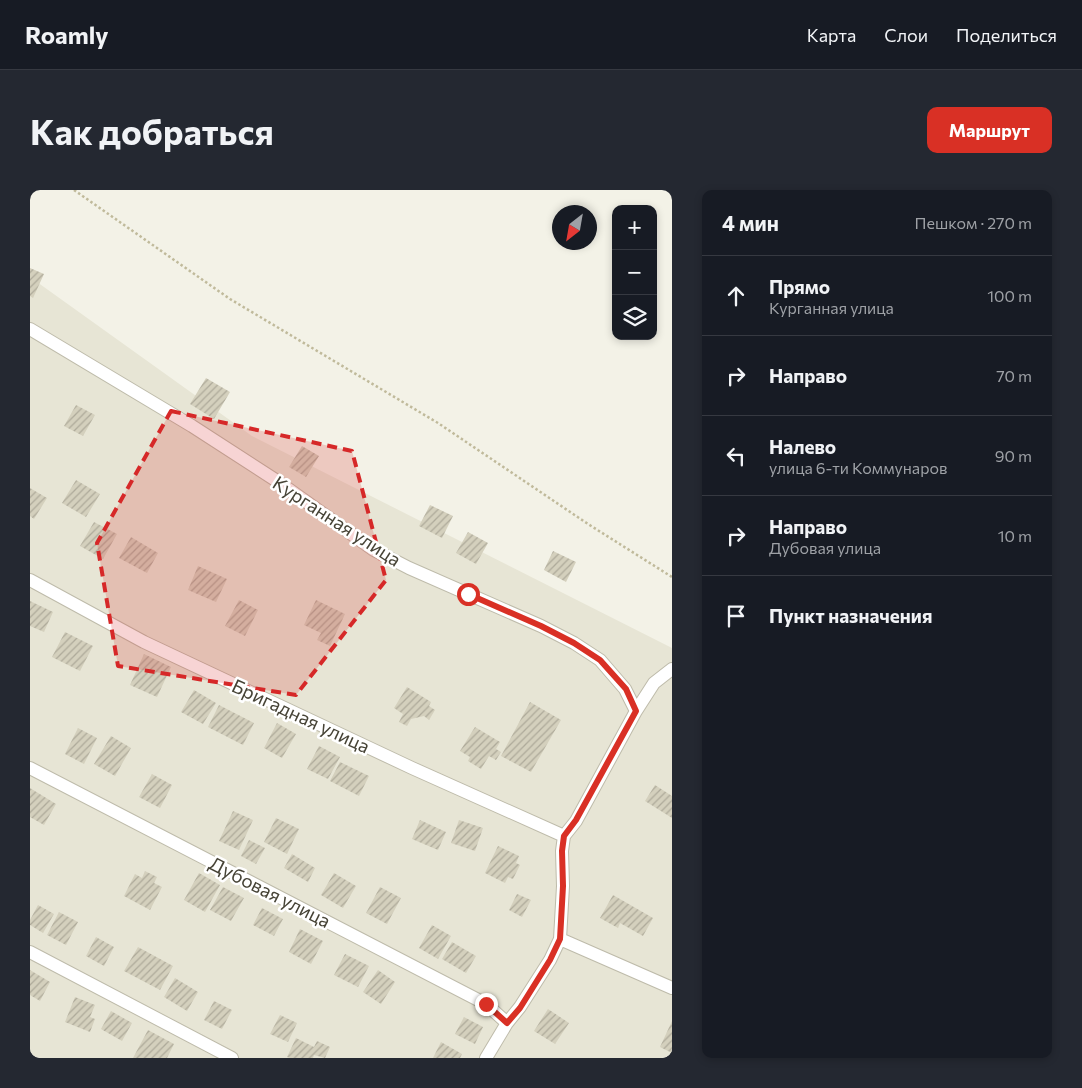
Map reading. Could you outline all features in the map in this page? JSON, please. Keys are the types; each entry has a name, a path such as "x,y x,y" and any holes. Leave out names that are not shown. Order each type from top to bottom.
{"street":[{"name":"Курганная улица","path":"30,329 192,426 276,481 374,550 409,568 541,626 574,643 600,660 626,689 636,711"},
{"name":"Бригадная улица","path":"30,580 144,642 412,768 564,836"},
{"path":"486,1058 507,1023 520,1008 550,960 560,939 564,836 576,820 636,711 654,683 672,669"},
{"name":"Дубовая улица","path":"30,768 486,1004 507,1023"},
{"path":"560,939 672,988"},
{"path":"30,952 232,1058"}],"path":[{"path":"74,190 230,299 438,423 595,529 672,577"}],"highlighted area":[{"path":"171,411 352,451 386,580 296,695 118,666 97,543"}],"shaded area":[{"path":"30,277 252,436 672,648 672,1058 30,1058"}],"building":[{"path":"30,268 44,274 33,298 30,296"},
{"path":"206,378 230,392 214,419 190,404"},
{"path":"76,405 95,415 83,436 64,426"},
{"path":"302,446 319,456 306,477 289,467"},
{"path":"76,480 100,494 86,517 62,503"},
{"path":"30,488 47,498 34,519 30,516"},
{"path":"430,505 453,516 442,538 419,526"},
{"path":"94,522 117,534 103,559 80,546"},
{"path":"468,532 488,543 476,564 456,553"},
{"path":"131,537 158,553 147,573 119,558"},
{"path":"553,551 576,562 566,582 544,570"},
{"path":"198,566 227,579 216,602 188,590"},
{"path":"239,600 258,610 245,636 225,626"},
{"path":"316,600 345,614 330,646 317,640 321,633 304,625"},
{"path":"30,601 53,612 44,632 30,626"},
{"path":"65,632 93,646 80,671 52,657"},
{"path":"144,654 171,667 157,697 130,685"},
{"path":"407,687 431,702 429,706 435,710 429,720 424,716 411,719 407,726 399,722 403,714 394,708"},
{"path":"194,690 216,703 203,724 181,712"},
{"path":"530,702 561,720 531,772 501,756"},
{"path":"219,705 254,723 243,745 208,727"},
{"path":"277,723 296,734 282,758 264,748"},
{"path":"475,727 500,742 496,749 501,752 496,760 489,756 481,769 468,761 470,757 460,751"},
{"path":"78,728 97,738 84,764 65,754"},
{"path":"111,736 131,748 115,776 94,764"},
{"path":"319,746 340,757 328,779 307,769"},
{"path":"340,762 369,776 359,796 330,781"},
{"path":"152,774 172,785 160,808 139,797"},
{"path":"655,785 672,796 672,818 645,801"},
{"path":"30,788 56,804 44,825 30,817"},
{"path":"233,811 253,820 239,850 219,841"},
{"path":"276,818 299,829 287,854 264,842"},
{"path":"420,820 446,832 438,850 412,839"},
{"path":"459,820 483,828 475,851 451,843"},
{"path":"249,840 265,848 256,864 241,856"},
{"path":"498,846 519,856 516,863 520,865 513,879 508,877 505,883 485,873"},
{"path":"292,854 315,868 308,882 284,868"},
{"path":"145,871 157,877 154,883 162,887 150,910 124,896 135,874 142,878"},
{"path":"199,873 220,885 205,912 184,900"},
{"path":"334,873 356,886 343,908 321,895"},
{"path":"223,887 244,898 231,921 210,910"},
{"path":"380,887 401,898 387,924 366,913"},
{"path":"517,894 531,900 522,917 509,910"},
{"path":"613,895 653,918 643,936 620,923 618,928 600,918"},
{"path":"38,905 54,914 43,933 30,925 30,920"},
{"path":"262,908 283,919 274,936 253,925"},
{"path":"59,912 78,922 66,945 47,935"},
{"path":"432,925 451,936 438,959 419,948"},
{"path":"300,929 323,941 311,964 289,952"},
{"path":"96,937 114,947 104,966 86,956"},
{"path":"452,942 476,956 466,973 442,959"},
{"path":"138,947 173,966 160,990 124,971"},
{"path":"345,954 369,966 358,987 334,975"},
{"path":"30,970 50,982 40,1001 30,995"},
{"path":"378,970 395,982 381,1004 363,992"},
{"path":"175,978 198,992 187,1011 164,997"},
{"path":"75,997 95,1005 90,1017 95,1019 90,1032 65,1022"},
{"path":"214,1001 232,1010 222,1029 204,1020"},
{"path":"548,1009 569,1023 555,1044 534,1031"},
{"path":"111,1011 132,1023 122,1041 101,1029"},
{"path":"280,1015 297,1023 288,1042 270,1034"},
{"path":"464,1017 483,1027 475,1044 455,1034"},
{"path":"672,1021 672,1053 660,1047"},
{"path":"148,1030 174,1044 167,1058 133,1058"},
{"path":"296,1038 314,1047 317,1041 330,1047 325,1058 314,1055 313,1058 287,1057"},
{"path":"441,1042 462,1054 460,1058 433,1058"}],"route":[{"path":"468,594 541,626 574,643 600,660 626,689 636,711 576,820 564,836 560,939 550,960 520,1008 507,1023 486,1004"}]}
